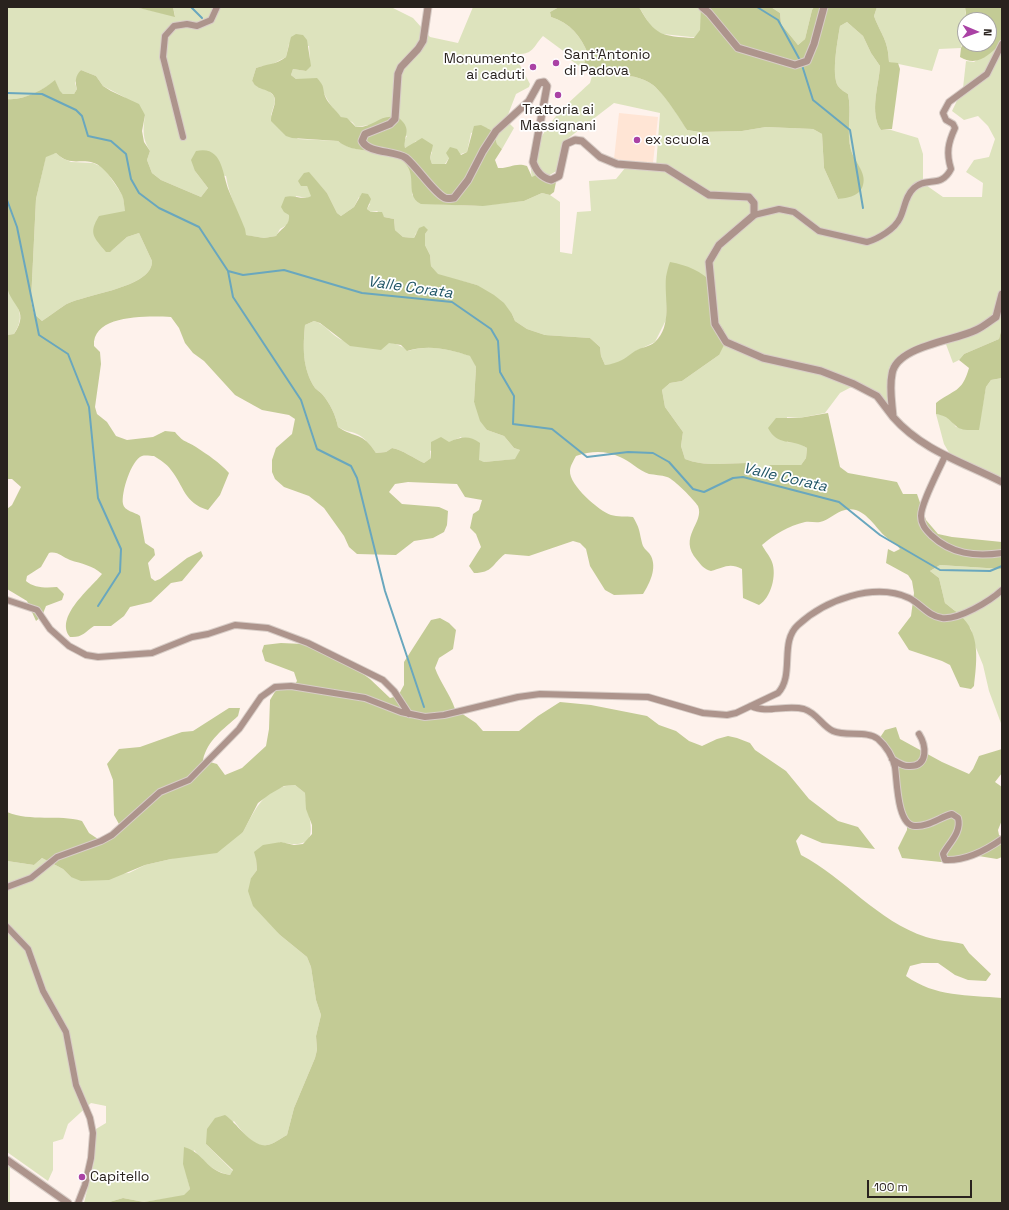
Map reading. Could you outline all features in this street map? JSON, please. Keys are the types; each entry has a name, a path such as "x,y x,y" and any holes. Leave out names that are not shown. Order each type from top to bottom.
{"street":[{"path":"183,137 163,57 165,36 174,26 187,24 197,26 212,20 217,7"},
{"path":"428,7 423,41 418,49 401,67 398,74 395,119 390,124 365,134 362,141 368,147 390,151 406,158 445,198 454,198 468,180 483,151 496,131 529,101 539,83 544,82 547,86 533,162 536,171 544,178 551,180 558,176 566,144 575,140 582,141 600,157 616,164 666,168 709,195 749,197 754,203 754,215"},
{"path":"702,7 709,13 738,48 797,64 806,62 814,44 824,7"},
{"path":"1002,44 987,74 949,102 943,113 946,120 953,124 954,128 948,145 948,157 951,168 948,175 943,180 923,184 914,188 909,195 896,224 875,240 867,242 819,231 794,212 779,209 754,215 719,246 709,262 715,324 726,342 763,358 821,371 854,384 877,396 893,417 921,443 945,456 1002,482"},
{"path":"893,417 892,373 902,357 932,344 976,330 996,316 1002,294"},
{"path":"945,456 923,508 921,519 924,526 940,543 953,550 969,553 1002,553"},
{"path":"7,887 31,878 57,857 101,841 112,835 160,792 189,780 239,729 261,697 275,688 291,686 365,698 409,714 430,717 518,697 540,694 648,697 703,713 720,715 736,713 774,695 782,688 785,680 789,644 795,628 809,617 847,597 865,592 889,592 908,598 938,617 948,618 962,614 982,604 1002,590"},
{"path":"7,600 37,610 50,629 69,646 86,655 98,658 152,653 192,637 208,634 235,625 268,628 308,643 383,680 394,691 409,714"},
{"path":"751,706 758,710 791,708 805,709 813,713 834,731 875,737 887,749 895,766 896,788 902,812 907,822 913,826 920,826 943,816 952,814 958,818 960,824 951,843 942,854 945,860 960,859 972,856 1002,839"},
{"path":"892,759 905,766 911,767 920,762 924,757 925,748 918,734"},
{"path":"7,927 22,940 31,954 43,991 66,1032 76,1085 90,1118 93,1133 88,1175 78,1203"},
{"path":"7,1160 67,1203"}],"shaded area":[{"path":"619,113 658,117 653,163 614,159"}],"green space":[{"path":"7,7 135,7 175,16 173,7 391,7 413,18 430,37 458,43 473,7 559,7 550,12 551,17 564,23 574,31 582,41 588,54 582,68 565,56 566,53 543,36 529,52 514,54 530,84 529,87 516,94 506,120 514,128 502,149 497,144 493,131 487,128 471,133 467,152 449,158 445,164 432,164 430,158 432,152 416,141 412,145 405,148 404,141 407,136 369,125 356,127 351,121 341,117 333,109 317,79 296,79 291,75 293,69 306,71 310,60 309,46 289,44 286,57 269,66 256,68 252,81 256,86 269,91 274,96 275,102 271,115 298,139 338,141 346,146 356,149 389,154 399,158 406,164 413,175 412,195 435,204 476,206 524,201 542,193 550,195 560,202 560,252 572,254 577,212 591,211 589,181 616,179 630,162 656,167 660,113 614,103 562,143 558,170 548,176 532,177 531,169 534,156 543,134 556,116 590,83 592,76 624,75 647,81 653,85 667,100 687,130 700,132 742,131 766,127 813,129 822,134 824,168 838,199 858,192 863,180 861,171 851,150 848,94 838,86 835,73 840,26 847,22 863,36 871,53 880,66 875,107 877,123 881,130 891,130 918,138 923,154 923,183 943,197 982,197 983,183 966,172 974,160 989,157 995,139 988,126 978,116 964,120 952,111 963,88 966,61 974,62 989,52 997,52 997,46 1002,43 1002,327 999,339 964,354 959,360 953,363 944,339 902,353 889,368 891,385 888,403 868,392 859,383 840,393 825,413 799,418 787,417 787,442 799,443 807,448 806,458 801,465 774,467 759,478 747,463 708,464 685,459 681,446 683,432 665,407 662,390 670,383 682,381 719,355 667,300 666,320 655,342 636,351 618,364 605,365 601,356 600,347 590,338 545,335 527,329 515,321 512,314 477,285 438,275 431,266 430,255 425,245 425,234 428,230 416,233 414,238 403,237 395,230 394,219 384,217 377,211 371,212 367,209 370,204 359,197 354,207 341,216 337,213 327,193 309,173 304,173 307,186 312,196 307,198 296,196 287,225 280,229 276,236 264,238 245,235 227,184 226,176 195,171 208,188 201,197 161,180 152,173 147,160 150,151 147,147 144,134 145,115 124,97 103,86 96,76 81,70 75,83 77,89 74,94 63,94 60,92 55,81 45,88 26,97 7,99"},
{"path":"135,7 173,7 175,17"},
{"path":"559,7 639,7 650,24 660,33 694,38 700,30 701,7 771,7 780,13 781,24 798,45 805,39 814,7 877,7 874,16 886,42 889,62 898,63 900,69 892,129 881,130 877,123 875,107 880,66 871,53 863,36 847,22 840,26 835,73 838,86 848,94 851,150 862,172 864,181 859,192 850,197 838,199 824,168 822,134 813,129 766,127 742,131 700,132 687,130 676,112 662,94 647,81 624,75 592,76 582,68 588,54 582,41 574,31 564,23 551,17 550,12"},
{"path":"639,7 701,7 703,11 700,38 663,34 653,30"},
{"path":"771,7 814,7 805,39 798,45 781,24 780,13"},
{"path":"877,7 965,7 966,12 957,12 957,48 939,49 932,71 889,62 886,42 874,16"},
{"path":"965,7 1002,7 1002,43 997,47 997,12 966,12"},
{"path":"296,34 303,35 307,40 311,66 306,71 293,69 291,75 296,79 317,78 322,85 326,99 341,117 347,118 356,127 363,127 382,118 399,118 407,129 405,148 422,138 433,145 430,158 432,164 446,164 449,158 446,153 450,147 457,149 461,155 467,152 474,126 481,125 493,131 497,144 502,149 495,160 498,168 505,168 515,165 527,166 532,177 540,173 550,177 556,182 554,192 550,195 542,193 524,201 483,206 421,204 415,200 411,175 408,168 404,162 395,156 388,153 358,150 338,141 292,138 286,136 271,121 275,98 268,91 255,86 252,81 256,68 275,63 286,57 291,37"},
{"path":"961,52 992,52 983,58 972,61 960,57"},
{"path":"81,70 96,76 103,86 111,91 139,104 145,115 142,131 144,142 150,151 147,160 152,173 161,180 201,197 208,188 195,171 191,160 196,151 205,150 212,152 220,162 223,169 229,191 245,229 246,235 264,238 276,236 287,224 289,219 289,215 284,212 281,207 285,197 292,196 304,198 311,196 307,186 301,186 298,181 304,173 309,172 327,193 337,213 341,216 354,207 362,193 368,194 371,199 367,209 371,212 382,212 384,217 394,219 395,230 403,237 414,238 419,228 424,226 428,230 425,234 425,245 430,255 431,266 438,274 477,285 494,295 504,303 515,321 527,329 545,335 590,338 600,347 601,356 605,365 618,362 635,351 650,345 661,335 666,320 666,277 670,262 699,272 714,284 716,319 724,330 726,341 719,355 682,381 670,383 662,390 665,407 683,432 681,446 685,459 708,464 747,463 759,478 770,465 801,465 806,458 807,448 796,443 776,438 768,428 776,418 799,418 828,413 840,467 848,473 897,482 903,494 917,494 926,520 938,534 952,537 1002,542 1002,569 940,565 930,571 939,578 945,603 963,618 974,636 976,650 976,672 974,686 971,689 960,687 950,665 909,650 898,633 911,616 914,593 912,581 908,575 886,563 888,549 894,552 900,549 863,514 852,509 838,512 824,521 807,522 793,526 772,537 762,545 771,560 774,573 770,592 759,605 743,598 742,569 730,566 711,571 706,569 697,560 692,552 690,537 698,518 698,506 684,490 667,477 649,474 624,459 609,453 593,452 576,456 570,469 571,477 579,490 592,503 606,513 613,516 633,517 636,521 643,546 653,561 652,575 643,594 614,595 605,590 590,566 586,549 580,543 573,541 529,556 505,554 489,570 474,573 469,566 481,547 476,534 470,528 473,514 479,510 482,500 465,497 457,484 408,482 395,484 389,492 402,504 439,507 448,511 447,525 444,532 433,538 414,541 396,555 357,554 349,547 344,536 324,508 309,496 284,487 275,479 272,472 272,460 276,448 292,434 295,419 289,415 262,410 235,395 204,361 193,353 185,343 179,328 171,317 136,317 112,322 102,328 96,336 94,346 100,352 101,364 95,407 97,414 107,422 116,436 127,440 153,437 165,431 175,432 183,440 196,447 221,465 229,473 220,495 208,510 200,507 189,498 169,468 154,456 142,456 138,459 131,470 125,485 123,504 125,508 140,516 145,543 154,549 155,555 148,563 151,578 155,581 160,579 187,558 201,551 203,556 182,581 171,583 151,602 130,607 124,616 111,626 94,626 80,636 70,637 66,629 70,612 76,603 102,574 87,565 57,554 49,553 41,567 27,576 26,581 36,586 57,587 64,594 62,600 46,606 42,616 36,621 27,601 7,589 7,509 12,505 21,487 12,479 7,479 7,335 14,334 19,325 20,312 11,297 7,283 7,99 26,97 55,80 63,94 74,94 77,89 76,79","holes":["56,153 66,160 89,162 98,165 110,176 122,195 125,211 99,216 94,227 94,235 106,252 110,252 127,237 139,233 152,261 149,270 142,278 116,289 74,301 65,305 42,321 34,314 31,301 36,199 46,157","314,321 320,323 350,346 381,350 389,343 401,345 407,351 423,348 439,348 470,356 476,367 474,402 480,421 487,430 504,436 514,448 520,450 515,459 484,462 479,460 480,443 476,440 465,438 449,442 441,437 431,442 431,458 424,463 404,452 392,448 386,452 376,453 363,438 344,431 338,427 330,405 322,394 315,388 311,380 304,357 305,325"]},
{"path":"56,153 62,158 71,162 93,163 104,168 123,196 125,211 111,251 127,237 139,233 152,261 149,270 142,278 116,289 74,301 65,305 42,321 34,314 31,301 36,199 46,156"},
{"path":"7,287 19,310 20,321 14,334 7,335"},
{"path":"314,321 345,341 386,342 401,346 408,351 424,348 440,348 471,356 476,367 474,402 487,430 504,436 514,448 520,450 516,459 484,462 479,461 461,437 430,451 431,458 424,463 404,452 392,448 386,452 376,453 361,436 338,427 330,405 322,394 315,388 311,380 304,358 304,333 305,325"},
{"path":"1002,327 1002,378 991,380 986,387 979,430 966,430 958,428 946,417 936,414 936,403 957,390 963,382 969,368 959,360 964,354 999,339"},
{"path":"1002,378 1002,478 951,456 944,444 936,414 948,416 956,427 978,430 986,387 991,380"},
{"path":"940,565 1002,569 1002,726 989,691 983,665 974,643 971,629 954,610 945,603 939,578 930,571"},
{"path":"440,618 449,623 456,630 453,649 439,658 435,668 455,709 476,723 483,731 519,731 538,716 560,702 591,705 647,716 659,725 676,731 689,741 702,746 728,736 737,738 750,743 755,750 786,771 809,799 838,821 858,827 875,849 822,843 801,834 796,841 801,855 817,864 892,921 908,930 926,937 963,944 969,953 991,974 986,981 968,980 955,975 938,963 922,963 910,966 906,976 928,988 952,994 1002,998 1002,1203 106,1203 123,1198 144,1202 184,1195 190,1189 183,1164 184,1147 197,1153 215,1170 230,1175 233,1170 206,1144 207,1129 215,1118 225,1115 250,1139 261,1145 267,1145 287,1135 294,1108 315,1058 317,1050 316,1036 321,1015 316,1000 311,967 307,957 280,935 253,906 248,891 251,878 257,870 254,852 263,845 281,842 294,845 303,844 312,834 312,825 306,809 305,793 295,785 284,786 270,794 258,803 243,832 217,853 171,859 145,865 109,880 81,881 71,877 63,869 42,858 34,865 7,861 7,812 25,817 73,819 82,821 89,833 98,839 116,836 120,826 114,815 113,780 107,764 119,749 140,747 182,732 193,731 229,708 240,708 238,716 212,741 203,760 217,764 225,775 242,768 266,746 269,729 270,700 276,690 295,684 297,681 294,672 265,661 262,651 264,645 281,643 303,644 355,668 370,679 390,698 398,696 404,685 404,662 431,620"},
{"path":"896,727 900,739 942,762 969,774 979,756 1002,749 1002,773 995,782 1002,787 1002,820 998,830 999,835 1002,837 1002,857 997,859 966,854 941,862 902,858 898,848 907,830 907,816 895,787 893,764 879,739 885,730"},
{"path":"295,785 305,793 311,831 309,838 304,842 295,844 280,842 256,859 257,870 251,878 270,922 280,935 307,957 311,967 316,1000 321,1015 316,1036 317,1050 315,1058 294,1108 287,1135 267,1145 257,1144 248,1138 234,1121 206,1144 233,1171 230,1175 214,1169 194,1150 187,1177 190,1189 184,1196 144,1202 123,1198 106,1203 84,1203 94,1162 96,1129 106,1123 106,1106 91,1103 68,1124 63,1139 53,1142 53,1170 48,1181 7,1152 7,861 34,865 42,858 63,869 71,877 129,873 145,865 171,859 243,832 257,807 269,794 276,789"},
{"path":"7,1165 10,1167 10,1203 7,1203"}],"waterway":[{"path":"191,7 202,18"},
{"path":"757,7 778,20 801,62 813,100 850,130 863,208"},
{"name":"Valle Corata","path":"7,93 42,94 76,110 82,116 88,136 111,141 126,154 131,179 139,193 159,208 199,227 228,271 243,275 284,270 362,293 452,302 491,329 498,341 500,372 514,396 513,424 552,429 587,457 628,452 653,453 669,462 693,489 704,492 733,478 743,477 839,502 880,535 940,570 990,571 1002,566"},
{"path":"7,200 17,227 39,335 68,354 89,407 98,498 121,549 120,572 98,606"},
{"path":"228,271 233,297 301,400 317,449 351,466 357,478 385,591 424,707"}],"place":[{"name":"Sant'Antonio di Padova","path":"556,63"},
{"name":"Monumento ai caduti","path":"533,67"},
{"name":"Trattoria ai Massignani","path":"558,95"},
{"name":"ex scuola","path":"637,140"},
{"name":"Capitello","path":"82,1177"}]}
